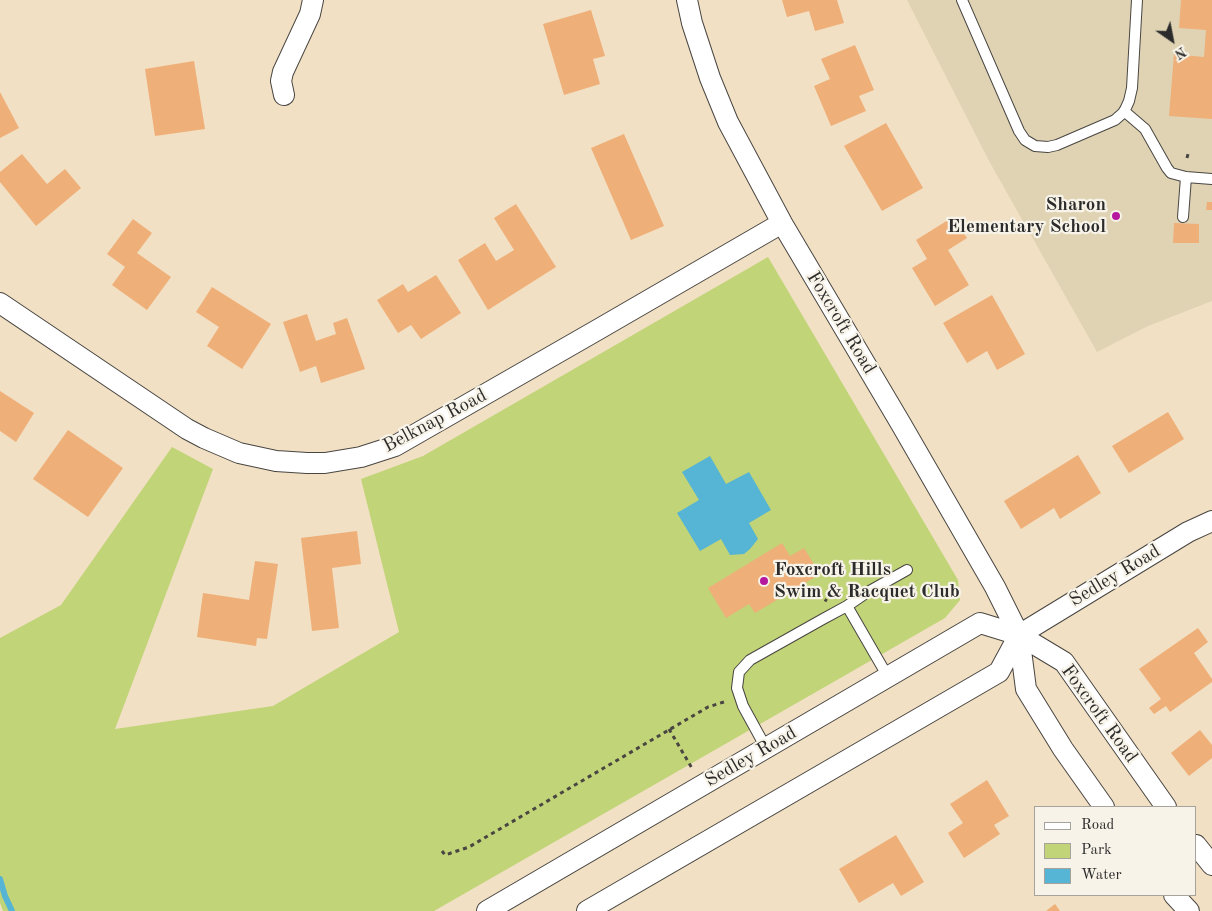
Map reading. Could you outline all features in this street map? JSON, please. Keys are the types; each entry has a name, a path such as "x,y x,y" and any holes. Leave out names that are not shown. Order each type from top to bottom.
{"street":[{"path":"284,96 281,82 283,72 310,14 314,0"},
{"name":"Foxcroft Road","path":"687,0 692,23 710,78 728,122 782,223 995,587 1019,634 1026,689 1063,749 1103,806"},
{"name":"Belknap Road","path":"0,303 187,429 204,438 239,453 276,461 325,463 361,457 400,443 782,223"},
{"name":"Sedley Road","path":"486,911 519,903 766,748 980,623 1019,634 1188,532 1212,521"},
{"path":"587,911 999,672 1019,634"},
{"name":"Foxcroft Road","path":"1019,634 1064,662 1165,806"},
{"path":"1197,846 1212,866"},
{"path":"1175,896 1189,911"}],"lane":[{"path":"962,0 1019,131 1025,140 1042,147 1057,145 1116,120 1124,111 1132,88 1137,0"},
{"path":"1124,111 1144,129 1171,173 1186,177 1212,179"},
{"path":"1183,217 1186,177"},
{"path":"766,748 743,706 737,688 739,672 750,660 823,618 848,606 866,593 907,570"},
{"path":"848,606 888,677"}],"path":[{"path":"442,851 445,855 470,847 669,729 708,707 728,700"},
{"path":"669,729 694,773"}],"shaded area":[{"name":"Sharon Elementary School","path":"907,0 1212,0 1212,301 1148,326 1097,352 989,161"}],"green space":[{"path":"768,257 958,580 960,600 945,618 434,911 3,911 0,903 0,638 61,605 172,447 213,469 115,729 273,706 399,632 361,479 423,456"}],"water":[{"path":"710,456 726,484 749,472 771,510 749,523 758,539 744,554 730,555 721,539 700,551 677,513 699,500 682,472"}],"building":[{"path":"782,0 837,0 844,23 815,31 809,11 787,17"},
{"path":"1181,0 1212,0 1212,119 1169,116 1174,54 1204,57 1206,30 1179,28"},
{"path":"591,10 605,56 593,59 600,84 564,95 543,24"},
{"path":"855,45 874,90 859,96 866,111 831,126 814,86 830,79 821,59"},
{"path":"194,61 205,129 155,136 145,69"},
{"path":"0,92 19,128 0,138"},
{"path":"886,123 923,188 882,211 844,146"},
{"path":"624,134 664,226 631,240 591,148"},
{"path":"22,154 47,184 65,169 81,188 36,226 0,182 0,172"},
{"path":"1207,202 1212,202 1212,210 1206,210"},
{"path":"516,204 556,267 488,310 458,260 485,243 496,261 514,250 494,218"},
{"path":"953,217 967,238 948,250 969,285 935,306 912,268 927,259 916,240"},
{"path":"133,219 152,233 137,253 171,277 147,310 112,285 125,267 107,254"},
{"path":"1174,223 1199,224 1199,243 1173,243"},
{"path":"436,275 461,313 421,339 411,325 398,333 377,300 403,284 408,292"},
{"path":"212,287 271,324 242,369 207,346 219,327 196,312"},
{"path":"992,295 1025,354 997,370 987,351 967,363 943,323"},
{"path":"307,314 316,341 336,334 333,323 347,318 365,369 321,383 316,366 300,372 283,322"},
{"path":"0,391 34,413 16,442 0,431"},
{"path":"1168,412 1184,439 1129,473 1112,446"},
{"path":"68,430 123,468 88,517 33,479"},
{"path":"1078,455 1101,493 1060,519 1054,508 1021,529 1004,501"},
{"path":"357,531 361,564 332,568 339,628 312,631 301,538"},
{"name":"Foxcroft Hills Swim & Racquet Club","path":"782,543 790,556 804,548 820,574 755,613 749,604 726,618 708,588"},
{"path":"255,561 278,564 267,639 257,638 256,646 197,637 203,593 249,600"},
{"path":"1198,628 1208,642 1194,653 1212,679 1212,682 1170,712 1166,706 1154,714 1149,708 1161,699 1139,669"},
{"path":"1200,730 1212,745 1212,758 1189,776 1171,753"},
{"path":"987,780 1009,816 994,825 1000,834 964,858 948,833 963,823 950,804"},
{"path":"896,835 924,882 901,896 893,883 859,903 839,869"},
{"path":"1055,904 1060,911 1046,911"}],"waterway":[{"path":"0,879 12,911"}],"place":[{"name":"Sharon Elementary School","path":"1116,216"},
{"name":"Foxcroft Hills Swim & Racquet Club","path":"764,581"}]}
